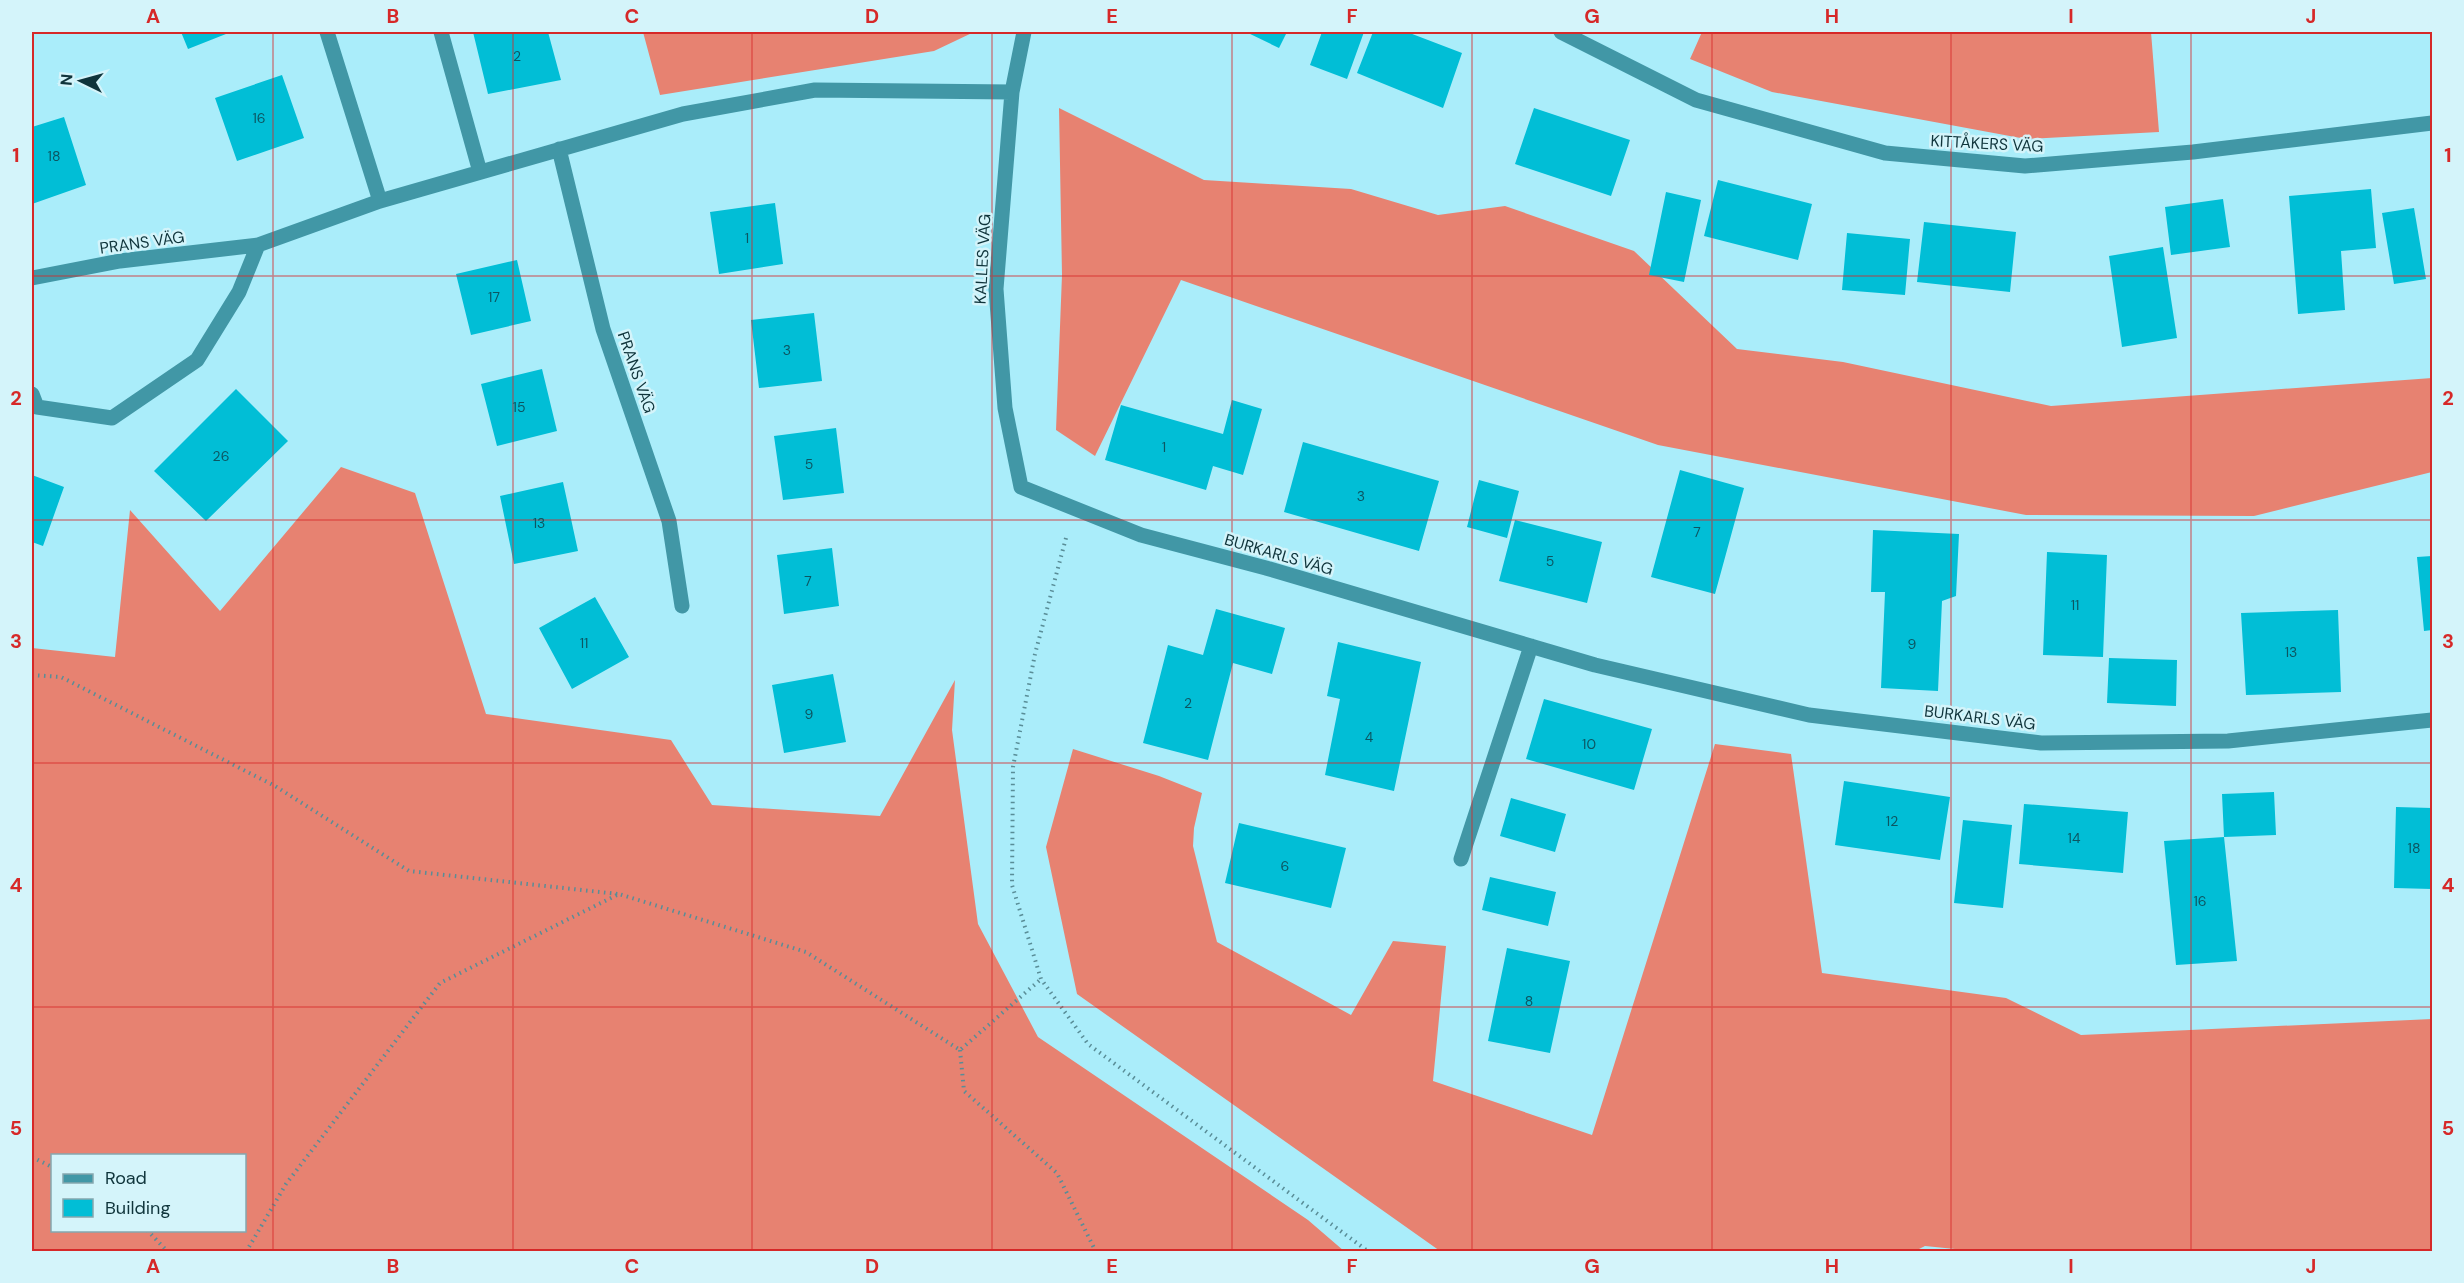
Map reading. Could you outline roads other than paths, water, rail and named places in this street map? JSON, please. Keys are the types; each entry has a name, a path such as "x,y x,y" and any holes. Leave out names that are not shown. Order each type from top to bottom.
{"street":[{"path":"327,32 380,201"},
{"path":"441,32 480,172"},
{"name":"KALLES VÄG","path":"1021,487 1005,408 996,290 1012,92 1024,32"},
{"name":"KITTÅKERS VÄG","path":"1561,32 1696,100 1884,153 2025,166 2193,152 2433,123"},
{"name":"PRANS VÄG","path":"32,278 120,261 258,245 380,201 683,114 815,90 1012,92"},
{"name":"PRANS VÄG","path":"559,149 603,329 669,521 682,606"},
{"path":"32,394 37,407 112,418 197,360 239,292 258,245"},
{"name":"BURKARLS VÄG","path":"1021,487 1141,535 1266,568 1595,665 1809,715 2042,743 2229,741 2433,720"},
{"path":"1461,859 1531,646"}]}
